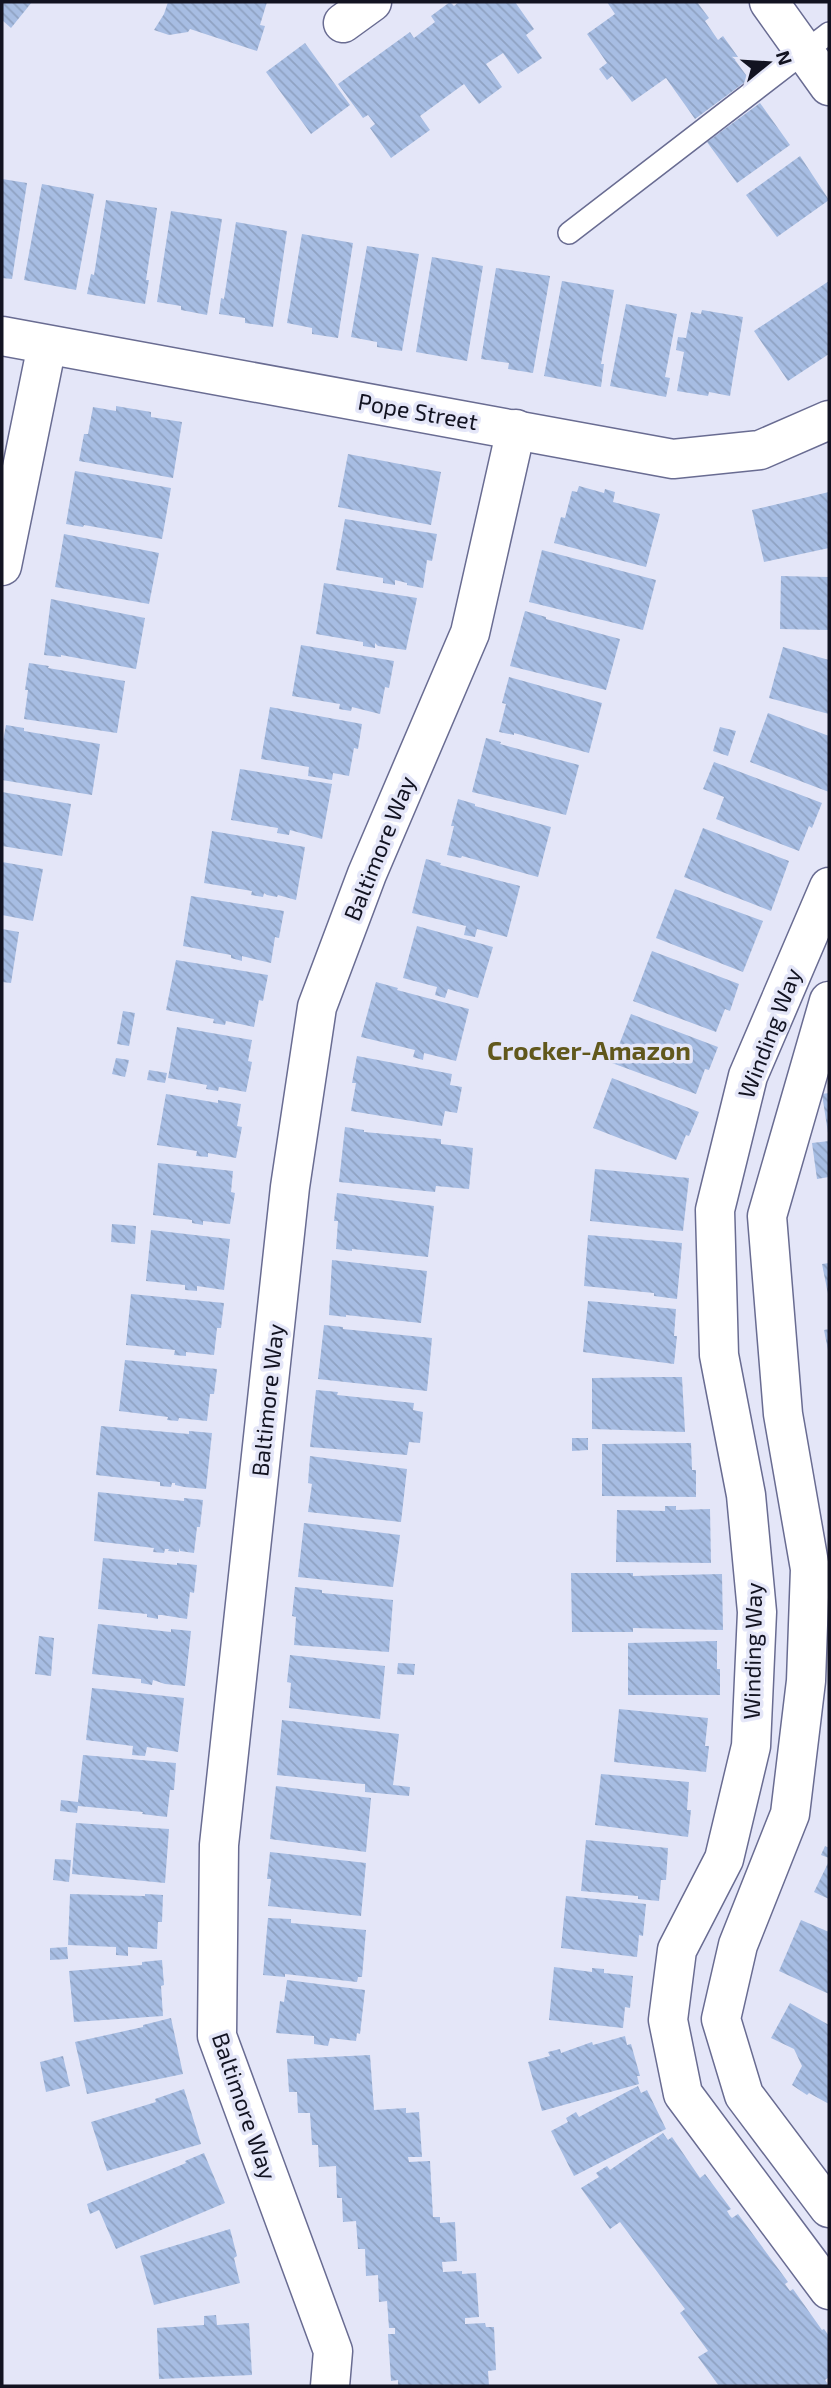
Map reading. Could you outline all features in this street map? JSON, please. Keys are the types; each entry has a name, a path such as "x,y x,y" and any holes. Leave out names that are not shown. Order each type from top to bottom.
{"street":[{"path":"769,2 816,42 829,86"},
{"name":"Pope Street","path":"2,336 673,459 760,450 829,420"},
{"path":"2,566 47,345"},
{"name":"Baltimore Way","path":"330,2386 333,2351 217,2036 219,1845 290,1186 317,1007 367,874 470,633 516,429"},
{"name":"Winding Way","path":"829,887 748,1076 715,1210 719,1355 746,1495 757,1612 751,1746 724,1859 677,1950 668,2020 682,2094 829,2290"},
{"name":"Winding Way","path":"829,1001 767,1216 783,1414 810,1569 806,1681 790,1814 738,1945 721,2019 744,2095 829,2208"}],"lane":[{"path":"569,233 816,42"}],"building":[{"path":"2,2 32,2 11,28 2,20"},
{"path":"168,2 267,2 260,25 265,26 257,51 190,29 188,32 169,35 154,30"},
{"path":"450,2 454,6 459,2 515,2 534,29 526,35 542,58 518,74 503,53 486,64 502,87 479,104 464,84 420,116 430,130 391,158 370,128 375,124 368,115 363,118 338,84 410,32 414,38 435,22 431,16"},
{"path":"607,2 697,2 709,18 705,21 718,40 723,36 738,57 735,60 749,79 695,119 666,78 632,102 612,76 607,80 599,69 607,63 587,34 615,14"},
{"path":"305,43 350,105 311,134 266,72"},
{"path":"760,103 790,145 737,183 707,142"},
{"path":"800,156 829,200 777,237 746,195"},
{"path":"2,179 27,183 12,279 2,278"},
{"path":"42,184 94,194 76,290 24,280"},
{"path":"106,200 157,208 145,304 87,294 91,274 94,275"},
{"path":"171,211 222,219 207,315 181,310 181,306 157,302"},
{"path":"236,222 287,231 273,327 245,323 245,318 219,314 221,298 224,299"},
{"path":"302,234 353,243 338,338 312,334 312,328 287,323"},
{"path":"367,246 419,254 402,351 377,347 377,342 351,337"},
{"path":"432,257 483,266 467,361 416,352"},
{"path":"496,268 550,276 533,373 508,369 509,363 481,359"},
{"path":"562,281 614,290 601,364 604,364 601,387 544,376"},
{"path":"829,281 829,354 788,381 754,331"},
{"path":"626,304 677,314 665,377 670,378 666,397 610,386"},
{"path":"702,310 743,317 730,396 677,391 684,352 676,350 678,337 686,338 691,312 701,314"},
{"path":"116,406 151,412 151,417 182,422 173,478 79,461 93,407 116,411"},
{"path":"348,454 441,472 431,525 338,507"},
{"path":"75,471 171,488 162,539 66,524"},
{"path":"579,486 604,493 605,489 615,492 613,502 660,514 646,567 554,543 561,517 565,518 572,491 577,492"},
{"path":"829,492 829,548 764,562 752,510"},
{"path":"345,519 437,534 432,561 427,560 423,588 395,580 395,585 383,583 383,578 336,570"},
{"path":"64,534 159,553 149,604 55,587"},
{"path":"542,550 656,580 643,630 529,602"},
{"path":"781,576 829,577 829,630 780,629"},
{"path":"324,583 417,598 406,650 378,646 375,643 375,648 363,646 363,642 316,634"},
{"path":"51,599 145,618 136,669 61,655 44,655"},
{"path":"525,611 620,639 606,690 510,666"},
{"path":"301,645 394,661 380,714 352,707 351,711 339,709 340,704 292,696"},
{"path":"783,647 829,660 829,714 769,698"},
{"path":"29,663 125,681 117,733 24,719"},
{"path":"509,677 602,703 589,753 514,733 499,732 506,704 502,703"},
{"path":"270,707 362,724 358,749 354,748 349,776 333,773 332,780 308,776 309,767 261,759"},
{"path":"768,713 829,736 829,792 750,762"},
{"path":"6,725 24,728 24,731 100,744 92,795 2,780 2,747"},
{"path":"720,727 736,731 728,756 713,751"},
{"path":"486,738 579,765 566,815 472,792"},
{"path":"714,762 822,803 799,851 716,819 724,797 703,789"},
{"path":"240,769 332,784 322,839 290,830 289,835 277,833 278,828 231,820"},
{"path":"2,792 71,804 62,856 2,846"},
{"path":"458,799 551,827 538,877 462,856 447,855"},
{"path":"703,828 789,861 771,911 684,877"},
{"path":"212,831 305,847 296,900 264,893 263,897 251,895 252,891 204,883"},
{"path":"426,859 520,886 507,937 477,929 475,937 464,935 466,926 412,913"},
{"path":"2,862 43,869 33,921 2,915"},
{"path":"675,889 763,921 743,972 656,938"},
{"path":"191,896 284,911 279,938 275,937 271,963 242,956 242,961 231,958 231,955 183,946"},
{"path":"417,926 493,947 478,998 448,989 445,998 435,995 437,987 403,978"},
{"path":"2,929 19,932 11,983 2,982"},
{"path":"652,951 739,984 730,1011 725,1009 716,1032 633,1001"},
{"path":"176,960 268,975 263,1001 259,1000 254,1027 226,1021 225,1025 213,1023 214,1019 166,1010"},
{"path":"376,982 469,1009 456,1061 424,1053 423,1060 413,1057 415,1050 361,1037"},
{"path":"123,1011 135,1013 129,1046 117,1044"},
{"path":"631,1014 718,1047 709,1070 705,1069 696,1094 612,1063"},
{"path":"177,1027 252,1040 248,1061 252,1062 246,1092 219,1087 218,1091 206,1089 207,1085 168,1078"},
{"path":"357,1056 452,1074 450,1085 462,1087 457,1113 445,1111 442,1126 351,1111"},
{"path":"116,1058 129,1060 125,1077 112,1074"},
{"path":"149,1070 167,1073 165,1083 147,1080"},
{"path":"612,1078 699,1112 676,1160 593,1128"},
{"path":"829,1093 829,1133 828,1133 822,1094"},
{"path":"166,1094 241,1104 237,1126 242,1127 236,1158 208,1153 208,1157 196,1156 197,1151 157,1145"},
{"path":"345,1127 364,1132 441,1139 441,1144 473,1148 469,1189 436,1186 435,1192 339,1182"},
{"path":"829,1141 829,1177 817,1179 812,1143"},
{"path":"158,1163 233,1171 231,1192 235,1193 230,1224 203,1221 203,1225 192,1223 192,1220 153,1215"},
{"path":"595,1169 689,1178 683,1231 590,1221"},
{"path":"337,1193 434,1206 428,1257 336,1249 338,1221 334,1221"},
{"path":"112,1224 136,1226 135,1244 111,1242"},
{"path":"151,1230 230,1239 224,1290 197,1286 197,1291 185,1290 185,1285 146,1281"},
{"path":"588,1235 682,1243 677,1299 654,1296 654,1293 584,1286"},
{"path":"332,1260 427,1271 421,1323 329,1315"},
{"path":"829,1263 829,1294 828,1294 822,1264"},
{"path":"131,1294 224,1303 221,1328 217,1328 214,1355 186,1352 186,1356 174,1355 175,1350 126,1345"},
{"path":"588,1301 676,1309 674,1364 583,1352"},
{"path":"324,1325 432,1338 427,1391 318,1379"},
{"path":"829,1329 829,1350 828,1350 824,1330"},
{"path":"125,1360 217,1369 214,1394 210,1394 207,1421 179,1418 178,1421 167,1420 168,1417 119,1411"},
{"path":"682,1377 685,1432 592,1429 592,1378"},
{"path":"316,1390 338,1392 337,1395 414,1403 413,1410 423,1412 420,1443 409,1442 407,1455 310,1447"},
{"path":"101,1426 189,1434 189,1431 212,1433 206,1489 184,1487 175,1483 172,1483 171,1487 160,1486 160,1482 96,1475"},
{"path":"572,1438 588,1438 588,1450 572,1451"},
{"path":"691,1443 692,1470 696,1470 696,1497 602,1496 602,1444"},
{"path":"310,1456 407,1469 401,1522 308,1512 312,1484 308,1483"},
{"path":"98,1492 184,1501 184,1498 203,1500 194,1553 180,1551 179,1548 179,1552 165,1549 164,1553 153,1552 154,1548 94,1541"},
{"path":"665,1506 676,1506 676,1510 710,1509 711,1563 616,1562 617,1510 665,1511"},
{"path":"304,1523 400,1535 393,1587 298,1577"},
{"path":"103,1558 197,1565 194,1593 190,1592 187,1619 158,1615 158,1619 147,1617 147,1614 98,1609"},
{"path":"571,1573 633,1573 633,1576 722,1574 723,1630 633,1628 633,1632 572,1632"},
{"path":"295,1587 322,1590 322,1593 393,1600 389,1652 294,1645 296,1617 292,1616"},
{"path":"98,1624 171,1632 171,1629 191,1631 185,1686 153,1680 152,1685 141,1683 141,1679 92,1674"},
{"path":"39,1636 54,1638 51,1676 35,1674"},
{"path":"717,1641 720,1695 628,1695 628,1643"},
{"path":"290,1655 385,1666 380,1719 289,1708 291,1683 287,1682"},
{"path":"398,1663 415,1664 414,1675 397,1674"},
{"path":"92,1688 184,1698 178,1752 147,1747 145,1756 132,1755 133,1746 86,1740"},
{"path":"619,1709 708,1718 706,1772 614,1762"},
{"path":"282,1720 399,1734 393,1785 410,1787 409,1796 365,1792 365,1784 277,1775"},
{"path":"83,1755 176,1763 174,1790 170,1790 167,1817 78,1806 77,1813 60,1811 61,1800 78,1802"},
{"path":"601,1774 689,1782 687,1810 691,1810 688,1837 595,1825"},
{"path":"276,1786 371,1798 366,1852 270,1839"},
{"path":"76,1823 169,1829 165,1883 72,1874"},
{"path":"586,1840 668,1848 666,1880 661,1880 659,1901 638,1899 638,1896 581,1891"},
{"path":"825,1846 829,1848 829,1858 821,1855"},
{"path":"270,1852 366,1863 361,1916 268,1906"},
{"path":"55,1859 71,1860 69,1882 53,1880"},
{"path":"829,1861 829,1899 814,1892"},
{"path":"70,1894 163,1895 157,1949 128,1947 128,1956 116,1955 116,1947 68,1945"},
{"path":"566,1896 646,1904 643,1936 639,1935 637,1957 561,1948"},
{"path":"268,1918 291,1919 291,1923 366,1930 362,1977 358,1977 357,1982 285,1974 285,1977 263,1975"},
{"path":"801,1920 829,1932 829,1994 779,1971"},
{"path":"67,1947 68,1959 50,1960 50,1948"},
{"path":"162,1960 163,2016 74,2022 69,1971 142,1965 142,1962"},
{"path":"554,1967 592,1972 592,1968 604,1969 604,1973 633,1976 630,2008 625,2007 623,2028 549,2020"},
{"path":"287,1980 365,1990 360,2034 357,2033 356,2041 330,2038 328,2046 314,2044 314,2036 276,2033 280,2001 284,2002"},
{"path":"790,2003 829,2025 829,2104 792,2085 802,2066 794,2049 771,2038"},
{"path":"171,2018 183,2074 87,2094 75,2042"},
{"path":"625,2036 627,2045 631,2044 640,2076 637,2076 639,2084 542,2111 528,2062 550,2056 548,2052 560,2049 561,2053 592,2042 593,2045"},
{"path":"370,2055 374,2110 406,2108 406,2113 419,2112 422,2157 408,2157 409,2162 430,2161 433,2217 440,2217 440,2223 455,2222 457,2261 442,2262 443,2272 476,2273 479,2317 465,2318 465,2324 485,2323 486,2327 494,2327 496,2370 488,2371 489,2386 398,2386 398,2380 391,2381 388,2334 395,2334 395,2328 389,2328 387,2301 379,2302 378,2275 366,2276 365,2249 358,2249 356,2221 343,2222 342,2198 337,2198 336,2166 319,2167 318,2145 312,2145 310,2113 298,2113 297,2092 289,2092 287,2059"},
{"path":"63,2056 70,2086 46,2092 40,2062"},
{"path":"638,2086 641,2093 647,2090 666,2129 574,2176 551,2131 568,2122 566,2118 576,2112 579,2117"},
{"path":"184,2089 201,2144 107,2171 91,2122 156,2102 155,2099"},
{"path":"663,2133 668,2140 672,2137 700,2178 705,2174 731,2209 727,2211 730,2216 732,2218 738,2214 788,2282 785,2284 790,2291 793,2289 829,2336 829,2377 825,2380 829,2386 719,2386 698,2357 708,2351 680,2313 685,2309 620,2222 610,2229 581,2188 599,2177 596,2173 607,2166 610,2170"},
{"path":"204,2153 225,2203 116,2249 99,2210 90,2214 87,2204"},
{"path":"230,2229 240,2283 154,2305 140,2256"},
{"path":"216,2315 217,2325 249,2323 252,2375 159,2379 157,2328 204,2325 204,2316"}],"district":[{"name":"Crocker-Amazon","path":"589,1049"}]}
